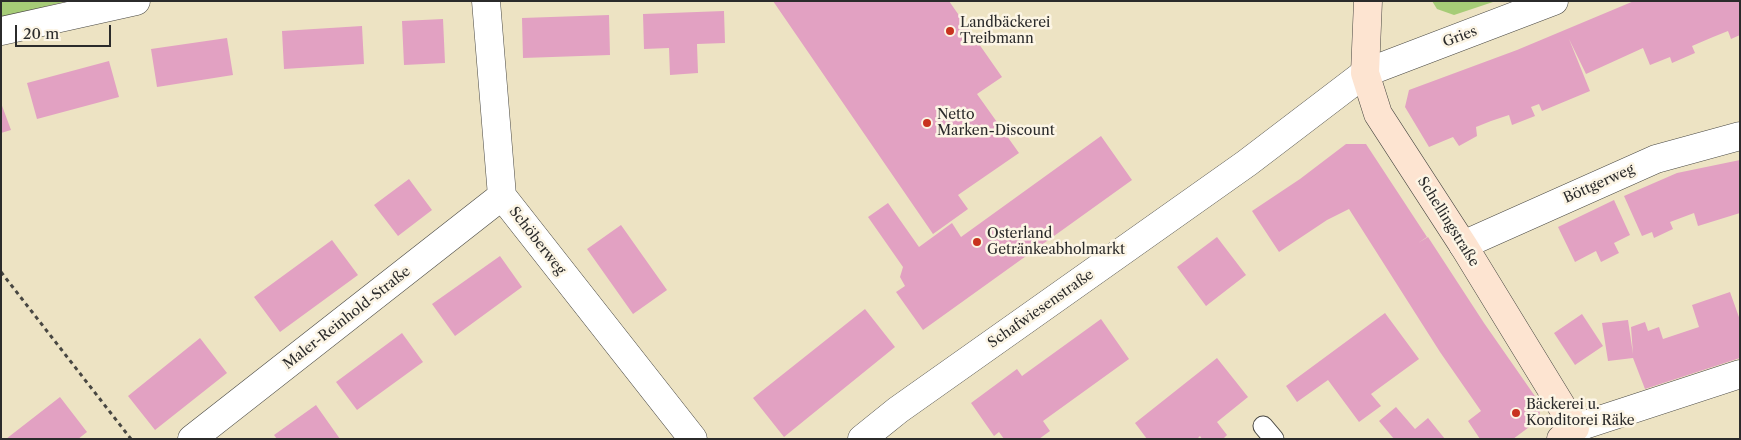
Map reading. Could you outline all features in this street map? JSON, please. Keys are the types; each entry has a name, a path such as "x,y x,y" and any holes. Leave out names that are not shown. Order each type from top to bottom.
{"main road":[{"name":"Schellingstraße","path":"1368,1 1365,73 1378,114 1463,245 1568,434"}],"street":[{"path":"1,31 136,1"},
{"name":"Schöberweg","path":"486,1 502,196 693,439"},
{"name":"Gries","path":"1365,73 1554,1"},
{"name":"Schafwiesenstraße","path":"862,439 898,410 1247,163 1365,73"},
{"name":"Böttgerweg","path":"1463,245 1656,159 1740,136"},
{"name":"Maler-Reinhold-Straße","path":"192,439 502,196"},
{"path":"1568,434 1740,374"}],"path":[{"path":"1,272 131,439"}],"green space":[{"path":"1,1 68,1 1,21"},
{"path":"1432,1 1496,1 1454,15 1437,9"}],"building":[{"name":"Netto Marken-Discount","path":"773,1 949,1 1002,77 977,94 1019,153 958,195 968,209 933,234"},
{"path":"1634,1 1740,1 1740,35 1731,39 1728,31 1713,37 1692,46 1695,53 1672,63 1670,57 1650,65 1643,48 1586,74 1569,39 1590,91 1542,111 1539,104 1531,107 1535,116 1512,125 1509,115 1476,127 1477,136 1459,146 1453,137 1429,147 1405,107 1409,90 1517,50"},
{"path":"724,11 725,43 697,44 698,73 670,75 669,48 644,49 643,14"},
{"path":"609,15 610,55 523,58 522,18"},
{"path":"443,19 445,63 404,65 402,21"},
{"path":"362,26 364,64 284,69 282,31"},
{"path":"227,38 233,75 157,87 151,49"},
{"path":"109,61 119,97 37,119 27,83"},
{"path":"1,103 11,130 1,133"},
{"path":"1101,136 1132,180 923,330 896,292 905,286 900,277 903,267 868,217 888,203 919,247 952,223 961,237"},
{"path":"1346,144 1366,144 1427,237 1418,243 1428,237 1484,323 1539,402 1540,419 1513,439 1480,439 1468,421 1481,411 1440,352 1349,209 1327,220 1279,252 1252,211 1300,179"},
{"path":"1740,160 1740,213 1698,226 1694,213 1670,222 1673,229 1654,238 1652,232 1642,236 1624,196 1677,173"},
{"path":"409,179 432,210 398,236 374,205"},
{"path":"1614,200 1630,235 1614,243 1619,253 1601,262 1596,251 1575,262 1558,227"},
{"path":"621,225 667,290 633,314 587,249"},
{"path":"1217,237 1246,275 1206,306 1177,267"},
{"path":"332,240 358,275 280,332 254,297"},
{"path":"500,256 522,287 455,336 432,304"},
{"path":"1730,292 1740,320 1740,358 1645,389 1633,358 1608,361 1602,323 1628,320 1633,354 1631,327 1645,322 1648,331 1659,327 1663,339 1699,327 1692,305"},
{"path":"865,309 895,347 784,437 753,398"},
{"path":"1385,313 1419,359 1371,394 1381,406 1359,422 1328,380 1297,402 1286,386"},
{"path":"1582,314 1603,346 1575,365 1554,333"},
{"path":"1101,319 1129,359 1043,421 1050,431 1039,439 1004,439 999,432 994,436 971,403 1017,369 1022,376"},
{"path":"402,333 423,362 357,410 336,382"},
{"path":"200,338 227,373 155,430 128,396"},
{"path":"1217,358 1248,397 1217,422 1227,435 1223,439 1202,439 1200,436 1197,439 1147,439 1135,423"},
{"path":"60,397 87,432 78,439 6,439"},
{"path":"316,405 340,439 277,439 274,435"},
{"path":"1396,407 1415,429 1428,418 1445,439 1394,439 1379,421"}],"place":[{"name":"Landbäckerei Treibmann","path":"950,31"},
{"name":"Netto Marken-Discount","path":"927,123"},
{"name":"Osterland Getränkeabholmarkt","path":"977,242"},
{"name":"Bäckerei u. Konditorei Räke","path":"1516,413"}]}
